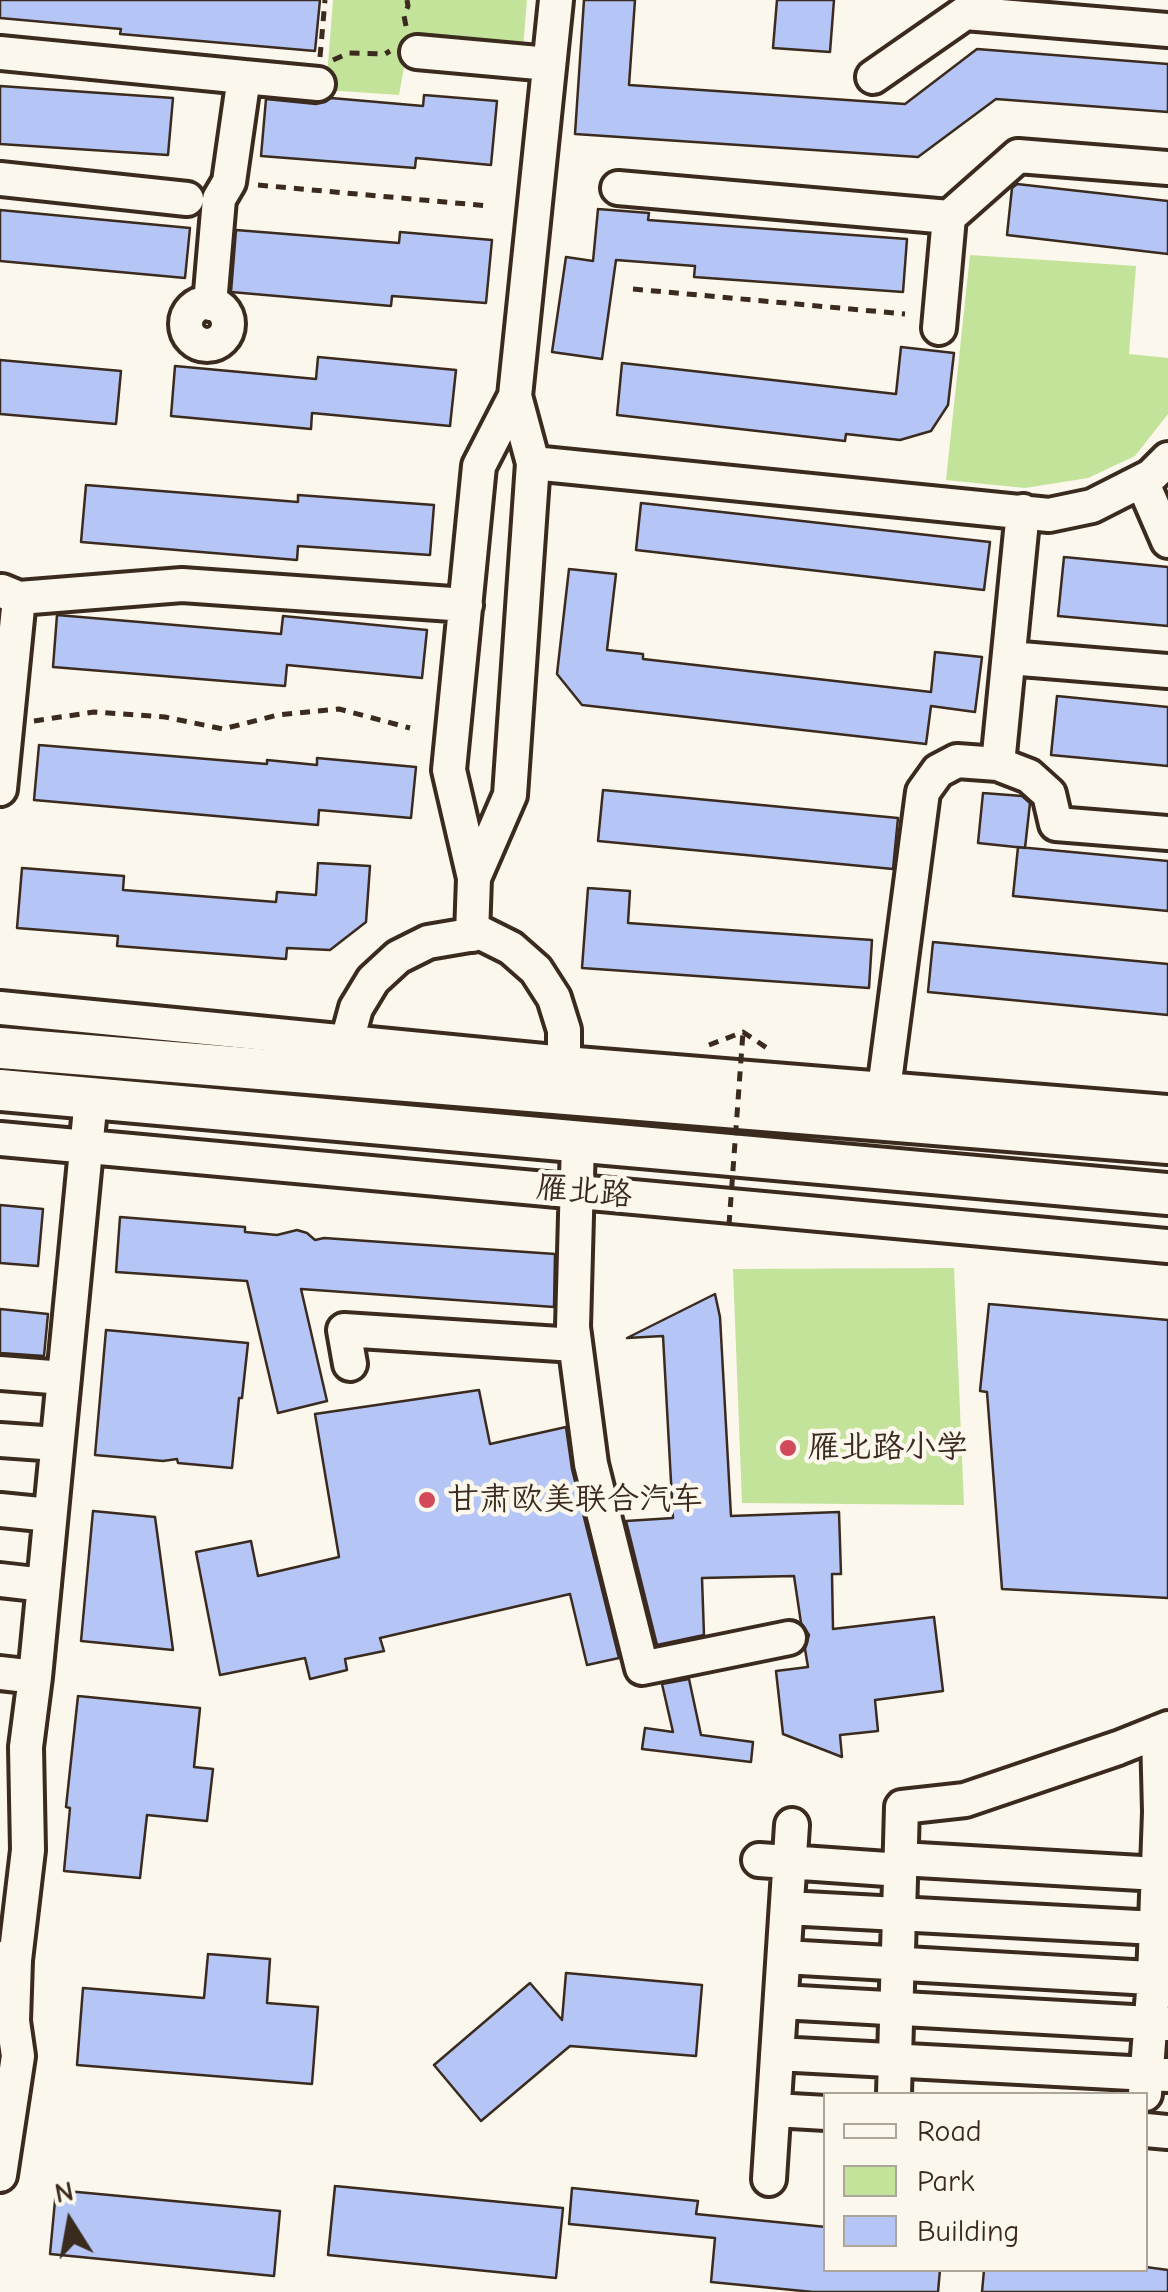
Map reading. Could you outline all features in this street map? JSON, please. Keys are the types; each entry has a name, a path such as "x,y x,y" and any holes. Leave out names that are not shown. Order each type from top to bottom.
{"main road":[{"path":"0,1048 1168,1143"},
{"name":"雁北路","path":"0,1090 1168,1194"}],"street":[{"path":"474,878 510,795 533,464 515,396 556,0"},
{"path":"873,77 964,13 1168,30"},
{"path":"407,42 549,64"},
{"path":"0,53 318,84"},
{"path":"210,304 219,199 229,182 244,77"},
{"path":"939,328 949,217 1018,156 1168,168"},
{"path":"0,179 187,199"},
{"path":"618,188 949,217"},
{"path":"472,935 474,878 449,770 479,466 515,396"},
{"path":"533,464 1049,515 1092,506 1150,476 1168,460"},
{"path":"1142,480 1168,540"},
{"path":"998,764 1024,511"},
{"path":"0,789 10,595 182,585 466,605"},
{"path":"1008,658 1168,671"},
{"path":"884,1089 924,792 938,771 956,761 998,764 1029,776 1049,794 1056,824 1168,833"},
{"path":"347,1041 356,1008 373,980 398,957 428,942 481,933 511,948 536,970 554,998 564,1030 564,1063"},
{"path":"0,1008 564,1063 1168,1112"},
{"path":"0,2176 5,2104 18,2056 7,2020 7,1959 18,1865 13,1746 35,1677 92,1098"},
{"name":"雁北路","path":"0,1139 1168,1246"},
{"path":"578,1141 573,1328 592,1464 642,1668 790,1638"},
{"path":"350,1364 344,1330 575,1344"},
{"path":"0,1373 64,1378"},
{"path":"0,1440 58,1444"},
{"path":"0,1510 50,1515"},
{"path":"0,1580 44,1584"},
{"path":"0,1673 35,1677"},
{"path":"777,2054 894,2078 1154,2082 1161,1979 1163,1730 965,1800 902,1806 894,2078"},
{"path":"769,2179 787,1908 774,1861 792,1825"},
{"path":"774,1861 1162,1868"},
{"path":"787,1908 1160,1922"},
{"path":"784,1958 1161,1979"},
{"path":"781,2002 1159,2023"},
{"path":"774,2110 823,2113"}],"path":[{"path":"325,0 319,66 350,52 386,54 407,42 407,0"},
{"path":"229,182 489,206"},
{"path":"633,289 905,314"},
{"path":"6,725 94,712 165,716 224,729 278,716 339,709 410,728"},
{"path":"728,1225 743,1032"}],"green space":[{"path":"333,0 527,0 523,48 409,40 399,95 326,90"},
{"path":"970,255 1136,266 1129,354 1168,358 1168,414 1135,456 1088,478 1025,488 946,480"},
{"path":"954,1268 964,1505 742,1503 733,1269"}],"building":[{"path":"0,0 320,0 315,51 120,34 121,29 0,18"},
{"path":"584,0 635,0 629,85 905,104 977,49 1168,64 1168,112 996,99 918,157 575,134"},
{"path":"777,0 834,0 830,52 773,48"},
{"path":"0,86 173,98 168,155 0,144"},
{"path":"424,95 497,101 491,165 416,158 415,168 261,156 266,99 316,104 331,98 423,106"},
{"path":"1017,184 1168,201 1168,254 1007,235 1012,188"},
{"path":"598,209 649,213 648,220 907,239 903,292 694,277 695,266 616,260 602,359 552,352 566,257 593,261"},
{"path":"0,210 190,228 185,278 0,261"},
{"path":"236,230 399,243 400,232 492,240 486,303 392,296 391,306 231,292"},
{"path":"901,347 954,353 948,405 931,431 900,440 846,434 845,441 617,415 622,363 896,394"},
{"path":"318,357 456,370 450,426 312,413 311,429 171,416 175,366 316,379"},
{"path":"0,360 121,371 116,424 0,414"},
{"path":"86,485 298,502 298,495 434,505 430,555 298,546 297,560 81,542"},
{"path":"641,503 990,542 984,590 636,550"},
{"path":"1064,557 1168,567 1168,626 1058,616"},
{"path":"569,569 616,574 607,650 643,654 643,659 931,692 935,652 982,657 975,712 931,706 926,744 582,705 557,674"},
{"path":"57,615 281,634 283,616 427,630 422,678 287,665 285,686 53,667"},
{"path":"1057,696 1168,707 1168,766 1051,755"},
{"path":"39,745 267,764 267,760 317,765 317,758 416,767 411,818 319,810 318,825 34,800"},
{"path":"603,790 898,818 893,869 598,841"},
{"path":"983,793 1022,796 1030,803 1025,848 978,843"},
{"path":"1018,847 1168,861 1168,911 1013,896"},
{"path":"318,863 370,866 366,922 330,950 287,948 286,959 117,946 118,936 17,928 22,868 124,876 123,890 276,902 277,892 316,895"},
{"path":"588,888 630,891 628,923 872,940 869,988 582,968"},
{"path":"933,942 1168,964 1168,1015 928,992"},
{"path":"0,1205 43,1209 38,1266 0,1263"},
{"path":"120,1217 245,1227 245,1232 277,1235 297,1230 315,1240 555,1254 554,1307 301,1289 327,1401 278,1413 247,1281 116,1272"},
{"path":"715,1294 720,1317 731,1516 839,1512 841,1574 832,1574 833,1629 934,1617 943,1691 875,1700 878,1731 840,1735 842,1757 783,1734 776,1671 808,1667 805,1649 809,1635 801,1623 794,1576 702,1578 704,1635 657,1645 626,1521 673,1518 663,1336 627,1338"},
{"path":"989,1304 1168,1320 1168,1598 1002,1589 987,1392 980,1391"},
{"path":"0,1309 48,1314 44,1356 0,1353"},
{"path":"106,1330 248,1343 232,1468 178,1463 177,1459 95,1455"},
{"path":"479,1390 490,1444 566,1427 572,1469 619,1658 587,1665 570,1594 380,1638 384,1651 345,1659 347,1670 310,1679 305,1658 220,1675 196,1552 251,1541 258,1576 339,1557 315,1414"},
{"path":"93,1511 155,1517 173,1650 81,1641"},
{"path":"689,1679 701,1735 753,1742 751,1762 642,1749 645,1728 673,1732 662,1684"},
{"path":"78,1696 200,1708 194,1767 213,1769 207,1821 147,1815 140,1878 64,1871 70,1808 66,1807"},
{"path":"208,1954 270,1959 267,2003 318,2007 312,2084 77,2065 83,1988 204,1998"},
{"path":"566,1973 702,1985 696,2056 570,2046 481,2121 434,2065 530,1983 562,2020"},
{"path":"335,2186 563,2208 556,2278 328,2255"},
{"path":"572,2188 698,2201 696,2214 823,2227 823,2272 940,2272 938,2292 813,2292 711,2282 715,2238 569,2224"},
{"path":"56,2190 280,2211 274,2276 50,2254"},
{"path":"1168,2270 1168,2292 982,2292 984,2272"}],"place":[{"name":"雁北路小学","path":"788,1448"},
{"name":"甘肃欧美联合汽车","path":"427,1500"}]}
